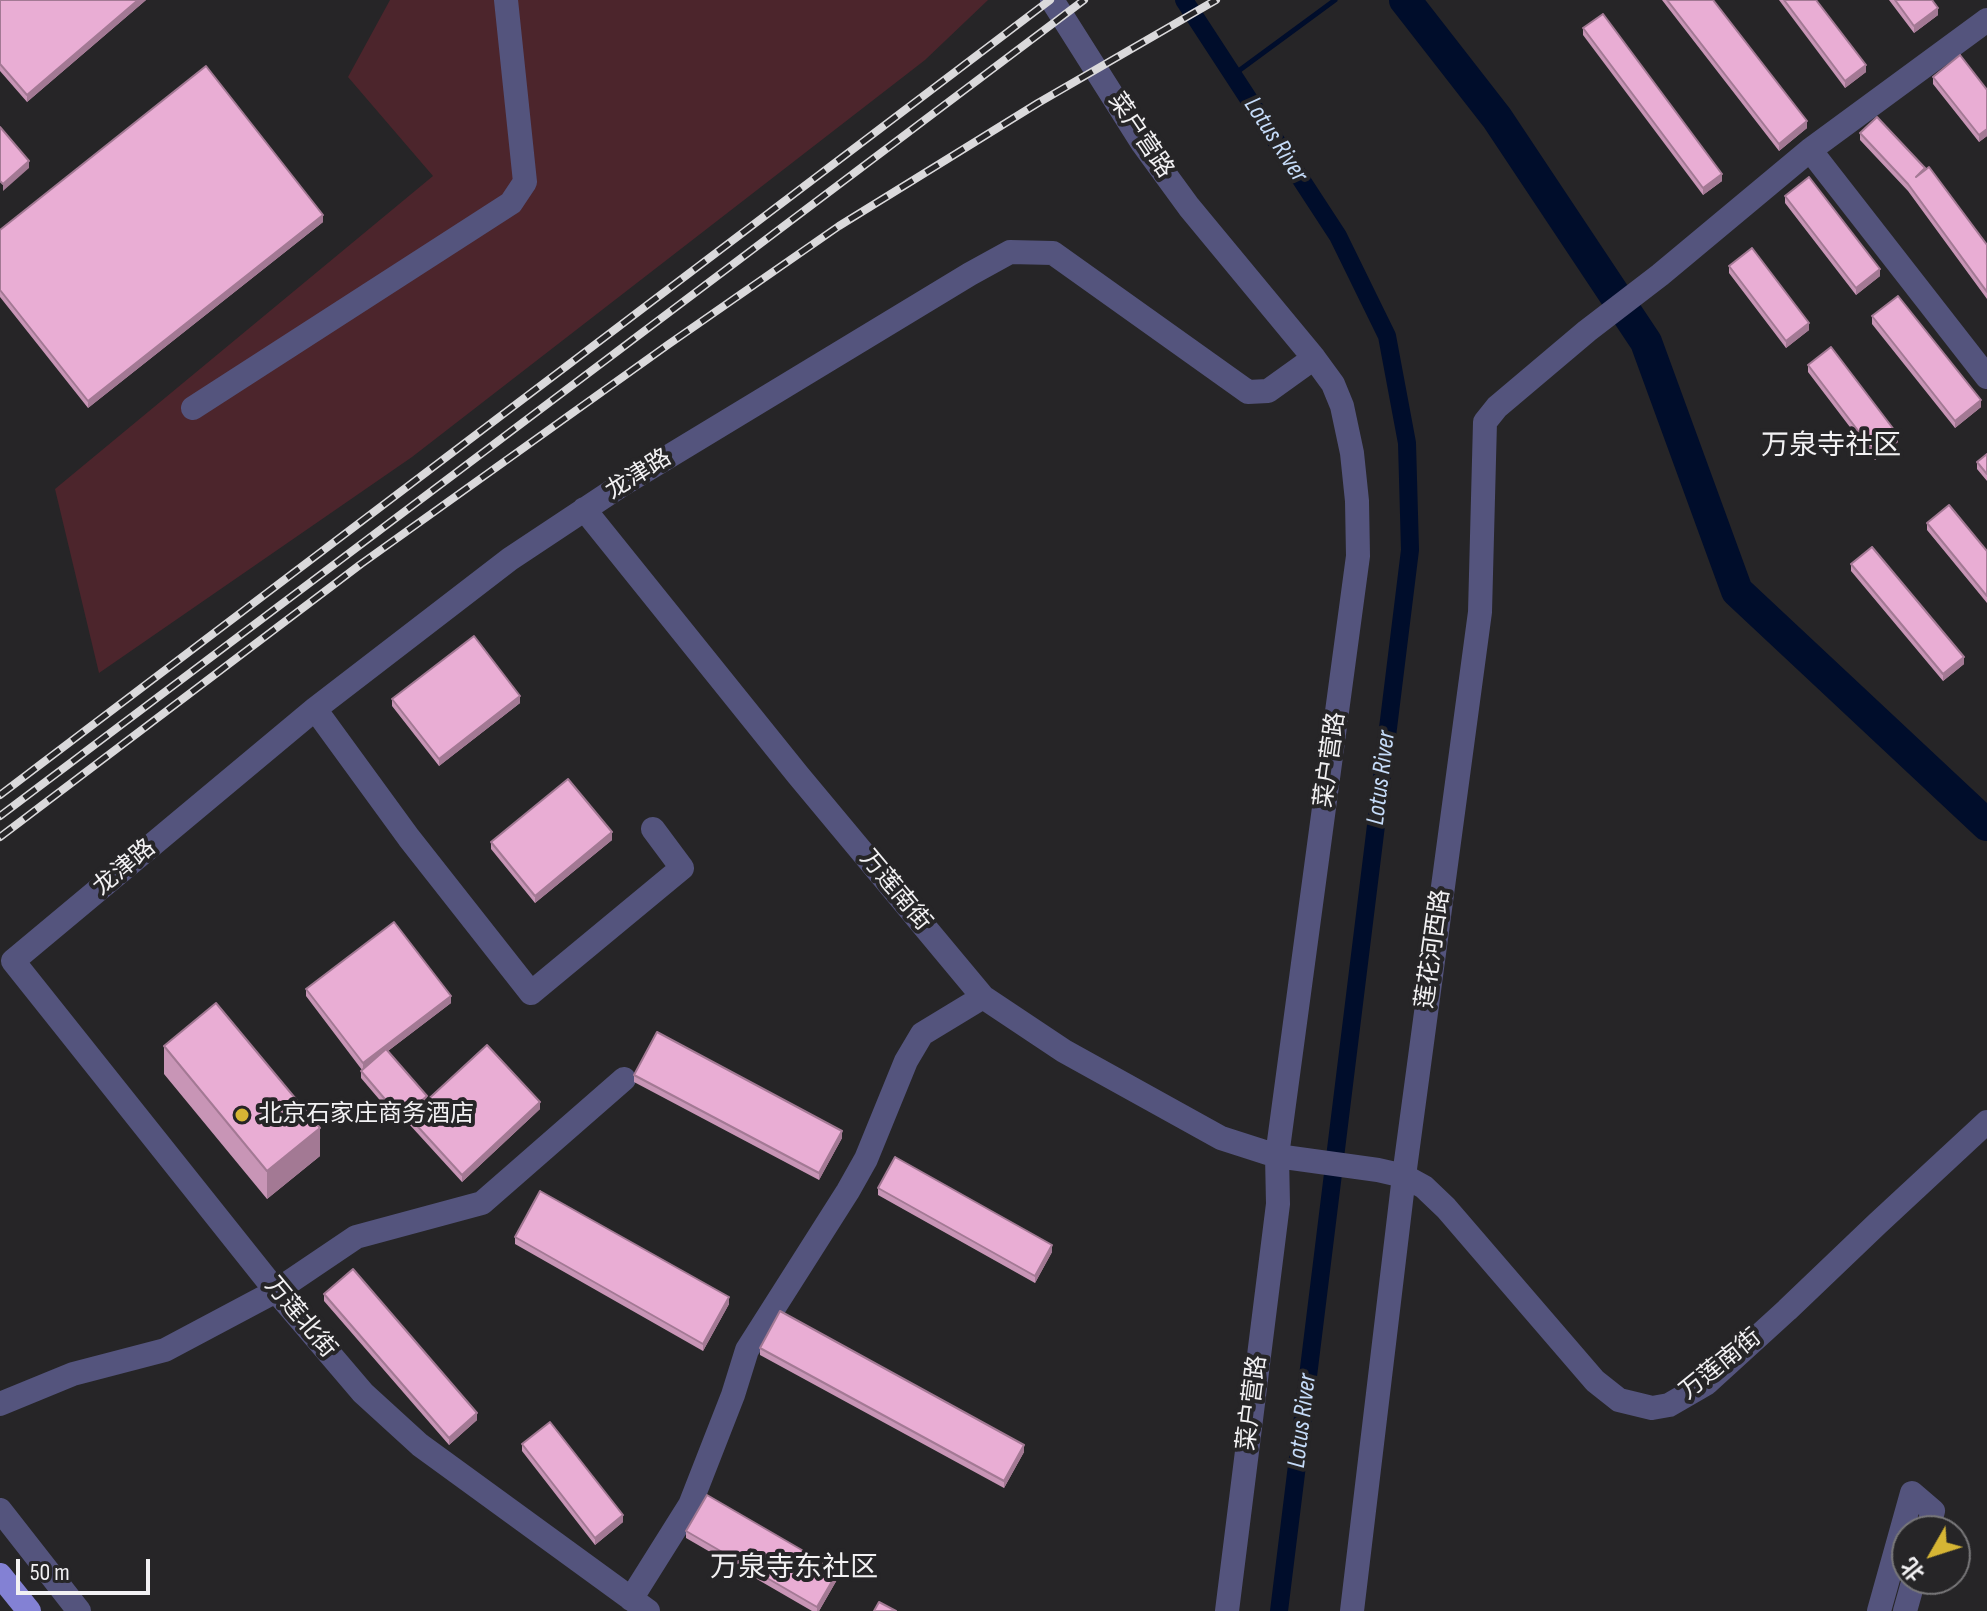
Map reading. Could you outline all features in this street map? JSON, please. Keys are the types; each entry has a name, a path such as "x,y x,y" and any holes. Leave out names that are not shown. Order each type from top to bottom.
{"main road":[{"path":"0,1575 29,1611"}],"street":[{"path":"193,408 511,203 525,182 506,0"},
{"name":"菜户营路","path":"1052,0 1161,169 1333,384 1342,406 1352,453 1358,556 1287,1157 1278,1204 1227,1611"},
{"name":"莲花河西路","path":"1352,1611 1404,1176 1480,612 1485,422 1497,407 1587,331 1660,275 1810,150 1987,20"},
{"path":"1810,150 1987,377"},
{"name":"龙津路","path":"13,961 315,709 510,559 584,509 1010,252 1053,253 1248,392 1268,391 1314,358"},
{"name":"万莲南街","path":"584,509 798,775 983,997 1064,1051 1221,1138 1287,1157 1404,1176 1424,1187 1446,1208 1595,1381 1619,1400 1652,1408 1669,1405 1707,1383 1987,1122"},
{"path":"315,709 409,838 531,993 682,868 653,829"},
{"name":"万莲北街","path":"13,961 276,1291 363,1393 420,1445 640,1605"},
{"path":"640,1605 690,1505 747,1350 866,1159 906,1061 922,1034 983,997"},
{"path":"0,1404 73,1374 165,1350 276,1291 356,1237 482,1203 624,1079"},
{"path":"1906,1515 1912,1493 1933,1511 1932,1515"},
{"path":"0,1510 79,1611"},
{"path":"1879,1611 1891,1568"}],"shaded area":[{"path":"390,0 988,0 925,60 412,457 99,673 55,489 433,176 348,77"}],"building":[{"path":"0,0 138,0 27,95 0,64"},
{"path":"1667,0 1713,0 1807,121 1779,144"},
{"path":"1784,0 1816,0 1866,65 1845,81"},
{"path":"1895,0 1932,0 1938,8 1914,26"},
{"path":"1603,14 1722,174 1703,188 1583,28"},
{"path":"1960,55 1987,90 1987,129 1979,135 1933,77"},
{"path":"206,66 323,215 88,401 0,290 0,230"},
{"path":"1877,117 1925,168 1916,177 1929,167 1987,245 1987,292 1908,184 1860,133"},
{"path":"0,127 29,161 3,184 0,181"},
{"path":"1809,177 1880,269 1856,288 1785,196"},
{"path":"1752,248 1809,323 1786,341 1729,266"},
{"path":"1898,296 1981,400 1955,421 1872,316"},
{"path":"1831,347 1898,435 1875,453 1808,365"},
{"path":"1987,454 1987,474 1977,462"},
{"path":"1949,505 1987,551 1987,596 1927,523"},
{"path":"1872,547 1964,657 1943,674 1851,564"},
{"path":"474,636 520,696 439,759 392,699"},
{"path":"568,779 612,832 535,896 491,842"},
{"path":"394,922 451,996 363,1063 306,989"},
{"name":"北京石家庄商务酒店","path":"216,1003 320,1128 267,1171 164,1046"},
{"path":"657,1032 842,1131 819,1173 634,1075"},
{"path":"487,1045 540,1102 462,1175 409,1117"},
{"path":"386,1049 427,1096 401,1118 361,1071"},
{"path":"895,1157 1052,1245 1035,1276 878,1188"},
{"path":"540,1191 729,1297 703,1344 515,1237"},
{"path":"353,1269 477,1413 449,1438 324,1294"},
{"path":"780,1311 1024,1445 1004,1481 760,1348"},
{"path":"550,1422 623,1515 595,1538 522,1444"},
{"path":"707,1495 838,1571 817,1607 686,1531"},
{"path":"879,1602 896,1611 874,1611"}],"waterway":[{"name":"Lotus River","path":"1184,0 1338,236 1387,336 1407,443 1410,550 1279,1611"},
{"path":"1233,75 1335,0"},
{"path":"1405,0 1497,118 1646,342 1737,591 1987,825"}],"railway":[{"path":"0,795 1050,0"},
{"path":"0,816 1084,0"},
{"path":"0,837 361,564 839,226 1038,103 1216,0"}],"place":[{"name":"北京石家庄商务酒店","path":"242,1115"}],"district":[{"name":"万泉寺社区","path":"1831,447"},
{"name":"万泉寺东社区","path":"794,1569"}]}
